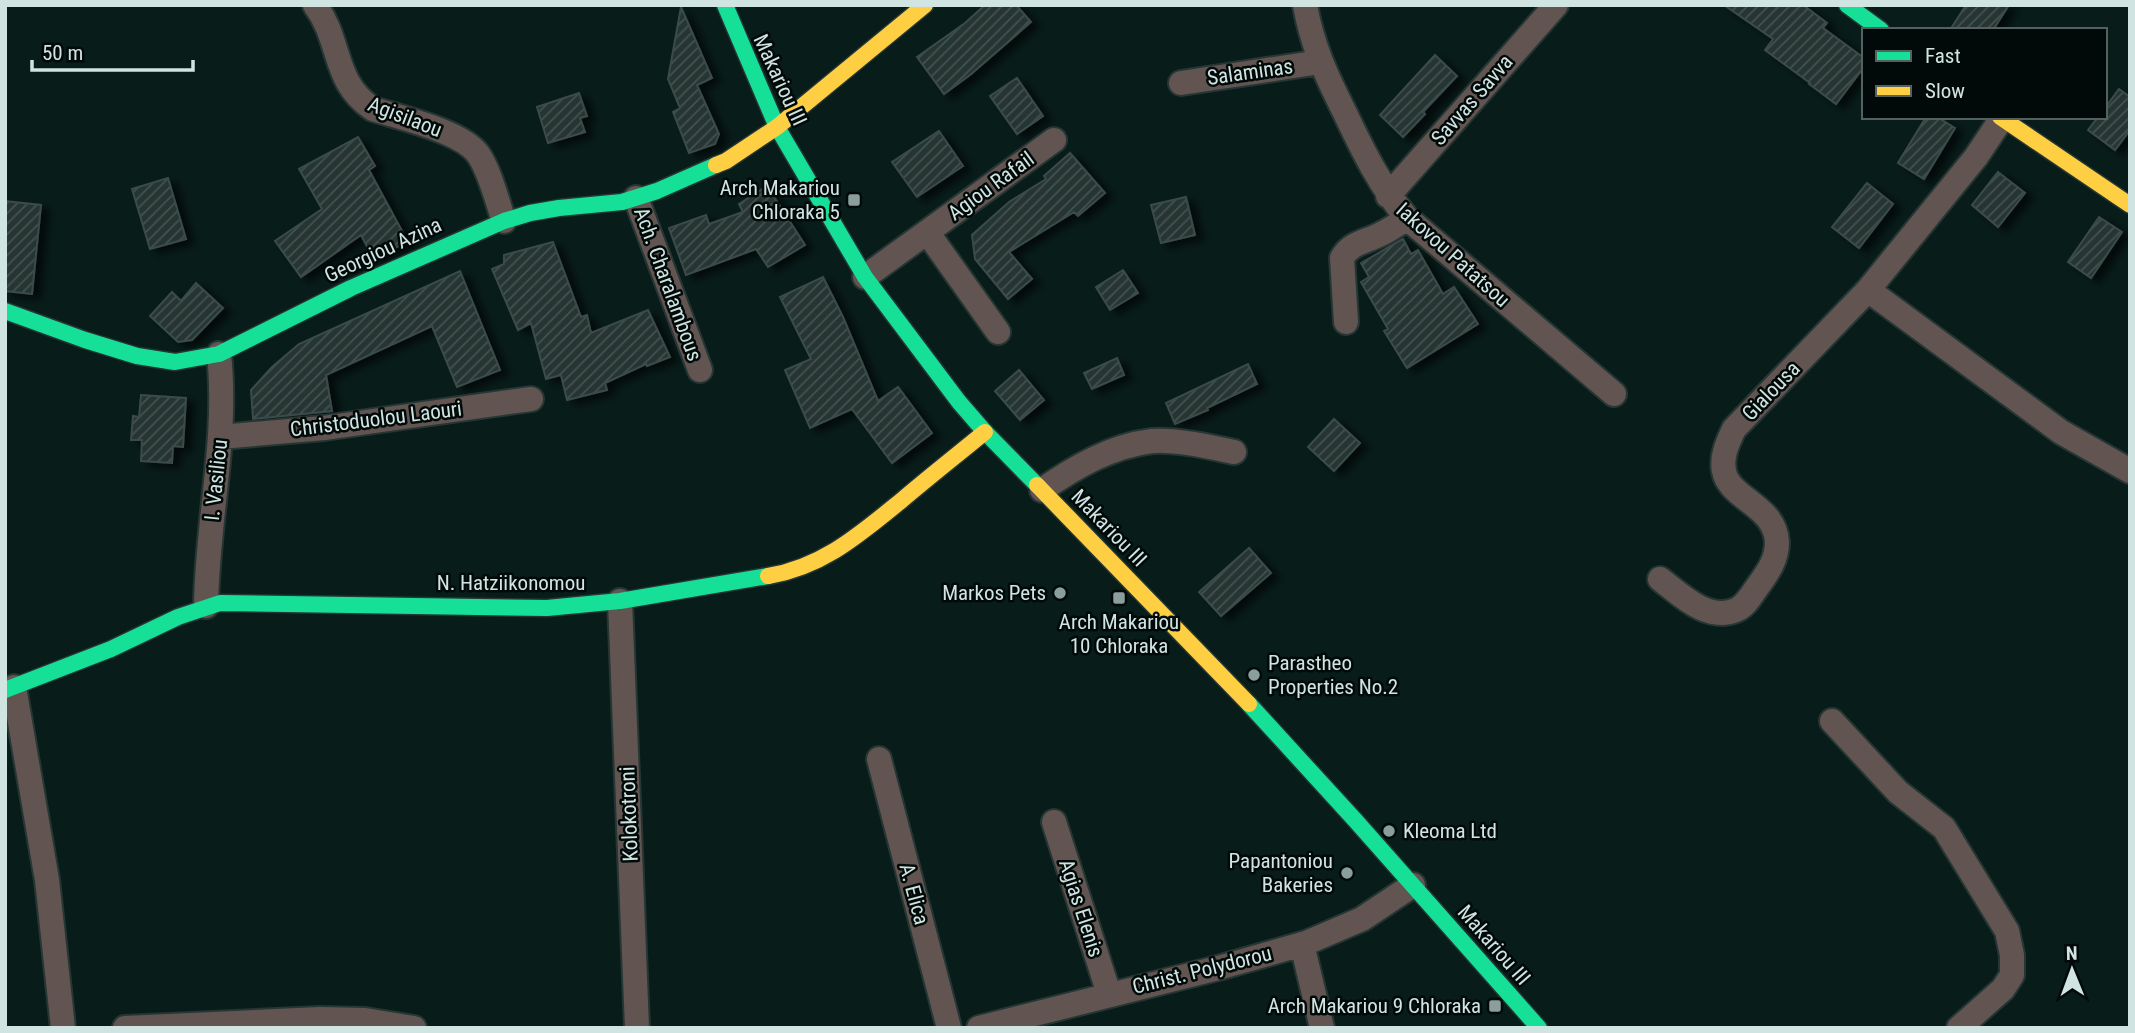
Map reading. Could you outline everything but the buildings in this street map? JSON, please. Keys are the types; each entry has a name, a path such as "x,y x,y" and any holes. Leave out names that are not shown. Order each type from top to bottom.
{"street":[{"name":"Agisilaou","path":"315,5 328,25 344,79 352,91 373,109 442,131 469,144 482,161 504,221"},
{"name":"Makariou III","path":"725,5 777,127 864,276 915,345 985,432 1215,667 1539,1028"},
{"name":"Georgiou Azina","path":"5,311 85,340 155,360 175,362 219,354 351,288 504,221 530,213 603,205 636,198 726,161 777,127 925,5"},
{"name":"Iakovou Patatsou","path":"1305,5 1310,35 1320,62 1360,146 1388,196 1406,218 1614,394"},
{"name":"Savvas Savva","path":"1388,196 1556,5"},
{"path":"1847,5 1878,28"},
{"name":"Salaminas","path":"1181,83 1320,62"},
{"name":"Gialousa","path":"1660,579 1700,609 1712,612 1737,610 1745,603 1771,567 1777,539 1767,515 1728,482 1723,470 1727,445 1734,429 1868,290 1981,150 2000,119"},
{"path":"2002,119 2130,205"},
{"name":"Agiou Rafail","path":"864,276 1054,140"},
{"name":"Ach. Charalambous","path":"636,198 700,370"},
{"path":"1346,322 1342,258 1345,252 1355,244 1379,236 1406,218"},
{"name":"Agiou Rafail","path":"928,232 998,332"},
{"path":"1868,290 2061,432 2130,471"},
{"name":"I. Vasiliou","path":"206,606 207,562 223,400 219,354"},
{"name":"Christoduolou Laouri","path":"220,437 324,428 531,399"},
{"name":"N. Hatziikonomou","path":"9,689 110,649 206,606 220,603 547,608 620,601 803,568 846,545 985,432"},
{"path":"1042,490 1076,466 1114,451 1153,441 1204,445 1234,452"},
{"name":"Kolokotroni","path":"620,601 637,1028"},
{"path":"9,689 47,880 63,1028"},
{"path":"1832,721 1898,792 1944,828 2007,931 2012,955 2012,975 2003,989 1959,1028"},
{"name":"A. Elica","path":"878,759 949,1028"},
{"name":"Agias Elenis","path":"1054,822 1109,994"},
{"name":"Christ. Polydorou","path":"979,1028 1302,944 1362,919 1413,885"},
{"path":"1302,944 1322,1028"},
{"path":"125,1028 320,1019 354,1019 414,1028"}],"traffic: fast":[{"path":"725,5 777,127 865,277 959,402 1037,485"},
{"path":"1847,5 1878,28"},
{"path":"5,311 137,356 175,362 219,354 351,288 504,221 559,208 622,202 657,191 716,165"},
{"path":"5,690 111,649 178,617 220,603 547,608 620,601 768,576"},
{"path":"1249,704 1539,1028"}],"traffic: slow":[{"path":"716,165 777,127 925,5"},
{"path":"2003,119 2130,205"},
{"path":"768,576 806,565 840,547 985,432"},
{"path":"1037,485 1249,704"}],"place":[{"name":"Arch Makariou Chloraka 5","path":"854,200"},
{"name":"Markos Pets","path":"1060,593"},
{"name":"Arch Makariou 10 Chloraka","path":"1119,598"},
{"name":"Parastheo Properties No.2","path":"1254,675"},
{"name":"Kleoma Ltd","path":"1389,831"},
{"name":"Papantoniou Bakeries","path":"1347,873"},
{"name":"Arch Makariou 9 Chloraka","path":"1495,1006"}]}
